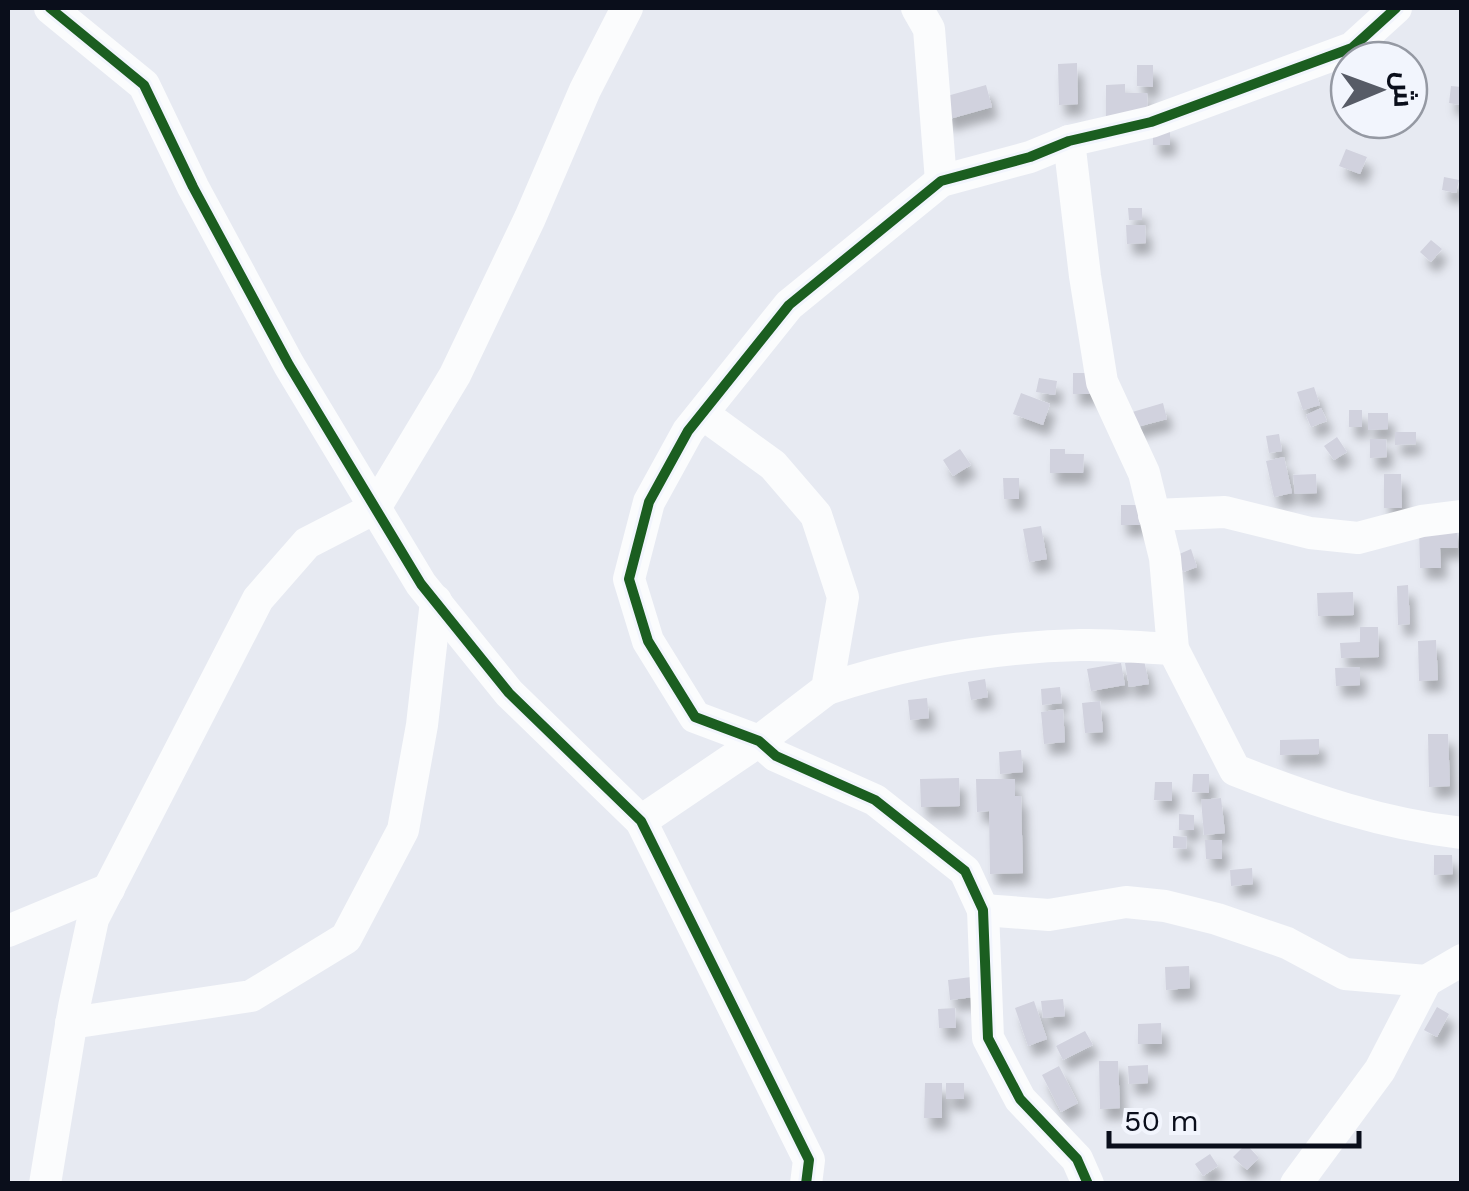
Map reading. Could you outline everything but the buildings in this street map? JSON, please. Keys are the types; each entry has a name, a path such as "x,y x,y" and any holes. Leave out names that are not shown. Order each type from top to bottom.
{"street":[{"path":"50,8 144,84 193,187 288,365 436,601 509,693 641,821 808,1160 806,1184"},
{"path":"45,1184 92,919 258,599 306,542 376,508 455,376 585,90 627,8"},
{"path":"917,8 930,30 941,181"},
{"path":"1088,1184 1076,1159 1020,1099 988,1038 983,910 965,872 875,800 776,756 759,741 695,716 648,641 629,579 649,502 688,431 789,305 941,181 1151,122 1352,48 1396,8"},
{"path":"1069,142 1102,382 1144,473 1165,558 1174,649 1235,770 1330,807 1426,829 1462,833"},
{"path":"703,414 773,465 816,514 843,598 828,689"},
{"path":"1154,515 1225,512 1310,533 1358,538 1422,521 1462,516"},
{"path":"71,1023 251,996 346,938 403,830 422,725 436,601"},
{"path":"641,821 828,689 883,671 968,656 1080,645 1174,649"},
{"path":"8,931 108,888"},
{"path":"983,910 1049,915 1126,902 1165,906 1287,943 1344,974 1426,981"},
{"path":"1296,1184 1380,1070 1426,981 1462,960"}],"cycle path":[{"path":"50,8 144,85 193,187 289,365 421,584 509,693 641,821 809,1160 806,1184"},
{"path":"1088,1184 1077,1159 1020,1099 988,1038 983,910 965,871 875,800 776,756 759,741 695,717 648,641 629,579 649,502 688,431 789,305 941,181 1030,157 1069,141 1151,122 1352,48 1396,8"}]}
